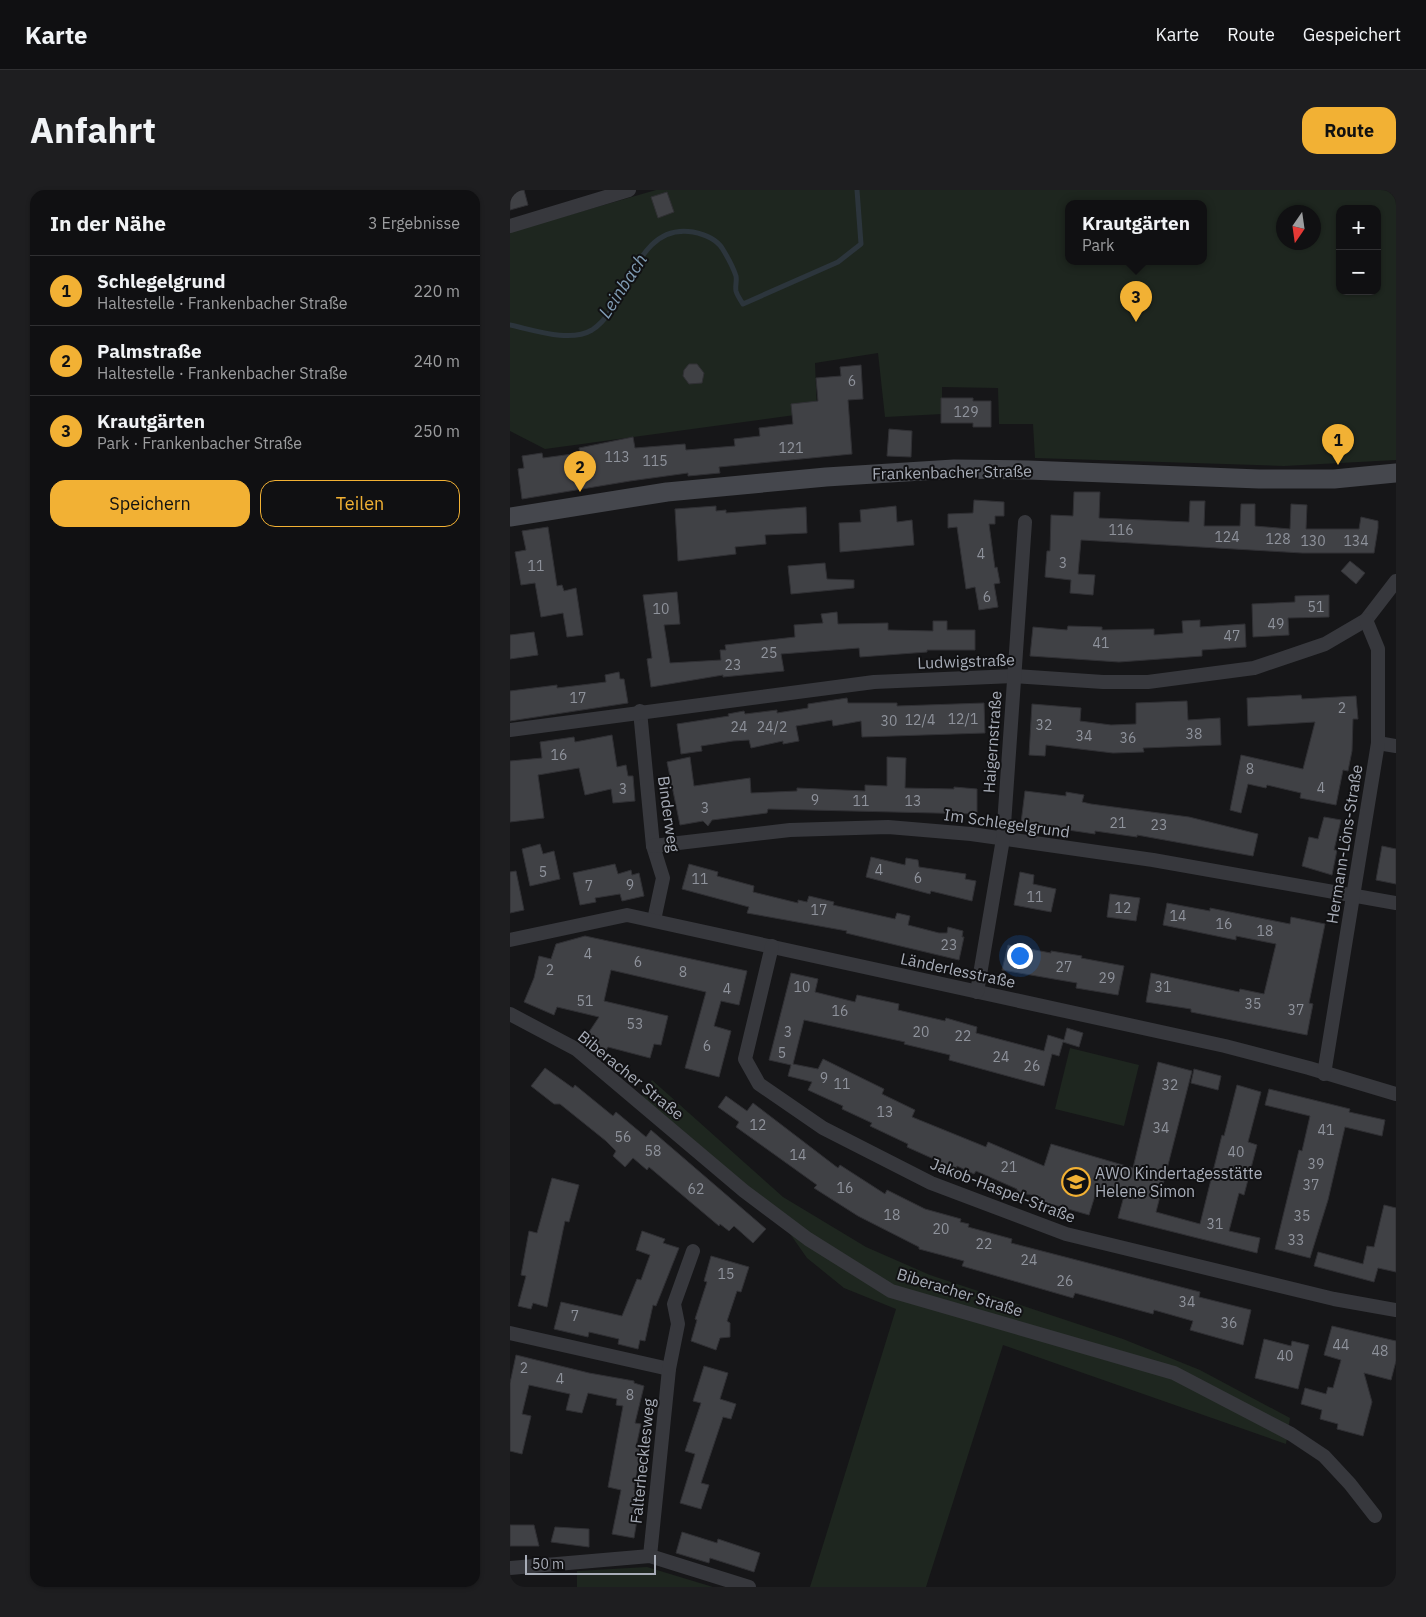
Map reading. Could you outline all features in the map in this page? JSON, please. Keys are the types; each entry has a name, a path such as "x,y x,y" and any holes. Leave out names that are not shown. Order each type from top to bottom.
{"main road":[{"name":"Frankenbacher Straße","path":"510,516 667,492 826,477 954,469 1259,479 1334,479 1396,473"}],"street":[{"path":"510,226 629,190"},
{"name":"Haigernstraße","path":"977,992 1003,839 1025,522"},
{"name":"Ludwigstraße","path":"510,730 640,711 874,682 1014,676 1103,682 1148,682 1254,668 1325,644 1366,620 1396,581"},
{"name":"Hermann-Löns-Straße","path":"1324,1074 1378,743 1378,649 1366,620"},
{"name":"Binderweg","path":"640,711 653,846 663,878 654,920"},
{"path":"1378,743 1396,746"},
{"name":"Im Schlegelgrund","path":"653,846 790,830 888,827 970,834 1153,860 1396,903"},
{"name":"Länderlesstraße","path":"510,940 627,915 1225,1046 1309,1068 1396,1094"},
{"name":"Jakob-Haspel-Straße","path":"772,946 745,1059 759,1084 823,1128 931,1183 1066,1234 1334,1299 1396,1310"},
{"name":"Biberacher Straße","path":"510,1014 576,1050 744,1191 808,1240 891,1292 1174,1373 1291,1434 1324,1456 1350,1484 1375,1516"},
{"name":"Falterhecklesweg","path":"650,1556 669,1369 678,1324 674,1304 693,1252"},
{"path":"510,1334 669,1369"},
{"path":"510,1568 650,1556 749,1587"}],"shaded area":[{"path":"656,190 1396,190 1396,460 1284,466 1035,458 1033,424 999,424 998,388 942,387 942,414 885,417 878,353 815,363 817,412 545,449 510,431 510,232"},
{"path":"1070,1048 1139,1065 1124,1126 1055,1109"},
{"path":"652,1080 783,1197 866,1247 930,1275 1123,1339 1200,1370 1290,1418 1286,1444 1003,1345 926,1587 810,1587 896,1309 844,1288 807,1258 767,1201 639,1100"},
{"path":"647,1567 713,1587 577,1587 577,1571"}],"building":[{"path":"510,190 524,190 528,205 510,210"},
{"path":"667,192 674,212 658,218 651,197"},
{"path":"689,364 697,364 704,373 702,383 689,384 683,376 684,370"},
{"path":"861,365 863,399 848,400 852,454 719,467 720,473 688,476 688,473 522,499 518,469 524,468 522,456 542,453 543,458 580,453 579,448 633,437 635,448 685,444 686,450 735,446 734,439 760,436 759,428 793,424 791,404 818,401 816,378 841,376 840,367"},
{"path":"941,398 973,398 973,401 991,401 991,427 973,427 973,423 941,423"},
{"path":"889,429 912,431 911,457 887,456"},
{"path":"1074,492 1100,492 1099,518 1189,522 1190,501 1205,501 1204,526 1240,526 1241,504 1255,504 1255,526 1290,529 1291,504 1307,505 1306,529 1359,529 1361,517 1378,521 1374,553 1302,553 1081,540 1078,574 1095,575 1093,595 1070,593 1071,580 1045,577 1047,551 1050,551 1051,515 1073,516"},
{"path":"974,500 1004,502 1004,516 995,516 995,524 989,524 995,568 997,567 1000,583 994,584 998,607 979,610 975,587 966,589 957,527 948,528 948,514 973,513"},
{"path":"716,506 716,511 726,510 726,513 806,507 807,533 765,535 766,544 735,547 736,554 678,561 675,509"},
{"path":"896,506 897,522 912,520 914,545 840,552 839,523 861,522 860,510"},
{"path":"548,527 557,586 562,585 564,591 576,588 583,635 567,637 563,613 541,617 535,583 521,585 515,552 526,550 522,531"},
{"path":"1350,561 1365,573 1356,584 1341,571"},
{"path":"825,563 827,579 854,580 854,588 791,594 788,566"},
{"path":"677,592 680,624 664,625 670,663 721,660 720,650 726,650 725,645 795,637 794,625 823,623 821,614 837,612 838,624 888,623 888,630 933,631 933,621 947,621 947,630 975,630 975,650 927,650 927,652 860,657 859,648 781,654 784,671 723,677 723,675 651,687 647,659 652,658 643,595"},
{"path":"1329,595 1329,617 1288,618 1289,635 1253,637 1252,604 1295,602 1295,596"},
{"path":"1200,620 1200,627 1245,624 1246,647 1202,650 1202,656 1119,662 1030,656 1033,627 1067,630 1068,626 1102,627 1102,630 1154,629 1154,635 1183,633 1182,621"},
{"path":"534,632 538,655 510,659 510,635"},
{"path":"619,672 620,679 624,679 628,703 510,721 510,691 557,685 557,688 606,682 605,675"},
{"path":"1301,695 1302,699 1356,696 1358,719 1353,719 1352,751 1348,771 1343,770 1336,805 1300,798 1301,793 1267,785 1266,788 1248,784 1241,813 1230,810 1241,755 1303,769 1315,722 1248,726 1247,698"},
{"path":"847,698 848,703 897,703 897,706 984,703 985,733 862,737 861,721 833,726 832,720 796,726 799,741 783,744 783,741 751,748 749,740 733,741 701,746 702,751 681,754 677,724 729,716 728,714 744,711 745,714 777,710 777,713 808,708 808,704"},
{"path":"1187,701 1188,720 1220,718 1221,745 1143,748 1144,752 1113,753 1046,745 1045,756 1029,755 1032,704 1081,708 1080,721 1111,725 1136,724 1136,703"},
{"path":"612,735 617,767 626,765 628,776 633,776 635,801 613,803 611,789 585,795 579,768 538,775 544,818 510,822 510,761 542,758 540,742 574,737 575,742"},
{"path":"690,757 694,786 750,778 751,793 797,791 797,788 865,791 865,785 887,786 887,757 906,758 905,788 954,789 954,787 977,789 977,814 768,809 767,813 712,820 708,826 703,821 680,825 667,762"},
{"path":"1025,791 1066,796 1066,792 1084,795 1082,802 1189,817 1258,834 1253,856 1137,835 1137,837 1095,831 1095,834 1021,823"},
{"path":"1324,817 1341,820 1334,850 1337,850 1332,875 1302,866 1309,837 1318,839"},
{"path":"540,844 543,854 554,851 560,879 530,886 522,849"},
{"path":"1382,846 1396,849 1396,884 1376,880"},
{"path":"871,857 905,865 906,858 918,860 919,867 966,874 965,879 976,881 972,901 931,891 930,894 866,877"},
{"path":"615,864 618,874 631,870 632,875 639,873 644,896 622,901 620,894 595,898 596,902 580,905 573,873"},
{"path":"689,864 718,872 717,876 754,886 753,892 798,903 798,900 807,902 809,896 834,902 833,905 895,919 897,913 910,916 908,925 939,933 947,933 948,927 963,931 962,937 964,937 959,960 846,933 847,931 747,913 749,907 682,889"},
{"path":"516,871 524,910 510,913 510,872"},
{"path":"1020,872 1034,875 1033,884 1056,889 1051,912 1014,905"},
{"path":"1110,894 1140,898 1136,921 1107,917"},
{"path":"1167,903 1210,911 1210,908 1290,924 1291,917 1325,924 1309,1003 1313,1004 1307,1035 1191,1012 1191,1009 1146,1002 1151,973 1239,992 1240,989 1264,994 1276,944 1236,936 1236,940 1163,925"},
{"path":"585,936 747,971 739,1005 721,1001 714,1026 731,1031 719,1077 685,1068 706,992 611,970 604,1001 668,1016 661,1045 654,1044 650,1058 608,1047 603,1055 583,1041 599,1017 557,1007 554,1015 524,1002 534,978 539,956 551,959 556,944"},
{"path":"1008,945 1051,953 1051,951 1082,956 1081,958 1124,966 1118,995 1076,988 1077,983 1002,970"},
{"path":"791,973 818,979 815,992 855,1002 857,995 899,1004 898,1010 945,1021 946,1018 977,1027 976,1033 1044,1051 1048,1035 1064,1040 1067,1028 1083,1033 1079,1047 1063,1042 1059,1056 1052,1054 1044,1086 949,1060 950,1055 904,1044 905,1042 804,1020 793,1064 818,1069 823,1059 884,1089 882,1094 915,1110 912,1117 986,1147 988,1142 1044,1166 1051,1144 1133,1168 1158,1062 1192,1071 1156,1212 1200,1224 1222,1135 1224,1136 1237,1085 1261,1092 1248,1142 1257,1145 1244,1195 1239,1193 1229,1231 1260,1238 1257,1253 1118,1218 1124,1196 1097,1189 1089,1215 1040,1201 1041,1197 1017,1192 1017,1189 976,1171 974,1174 957,1166 956,1169 907,1147 908,1144 870,1126 872,1123 842,1109 843,1106 808,1090 812,1082 788,1076 791,1065 769,1060"},
{"path":"545,1068 573,1088 575,1085 613,1116 616,1112 646,1137 651,1130 766,1229 753,1243 734,1226 729,1231 720,1224 719,1226 649,1167 647,1170 633,1158 625,1167 613,1156 616,1151 606,1141 560,1104 554,1104 531,1086"},
{"path":"1194,1069 1221,1076 1218,1090 1191,1083"},
{"path":"1269,1089 1350,1109 1349,1112 1385,1120 1382,1136 1345,1127 1328,1200 1310,1258 1275,1249 1299,1150 1302,1151 1310,1116 1265,1105"},
{"path":"726,1096 747,1111 753,1103 838,1168 840,1165 885,1194 887,1190 925,1209 961,1219 960,1222 969,1224 968,1227 1012,1239 1011,1243 1200,1292 1199,1297 1251,1310 1243,1345 1190,1330 1193,1321 1154,1310 1153,1314 1075,1293 1073,1298 962,1266 964,1261 919,1249 919,1247 858,1216 814,1188 817,1185 736,1127 739,1122 718,1107"},
{"path":"552,1178 579,1185 569,1222 565,1221 547,1307 533,1303 531,1309 518,1306 526,1276 521,1275 529,1231 537,1233"},
{"path":"1384,1205 1396,1208 1396,1272 1378,1268 1374,1282 1314,1266 1318,1252 1363,1264 1367,1246 1374,1247"},
{"path":"642,1231 665,1239 663,1243 679,1248 656,1306 653,1305 645,1341 640,1340 638,1349 618,1344 619,1339 589,1332 588,1337 554,1329 561,1302 622,1316 637,1279 641,1280 650,1255 636,1250"},
{"path":"711,1256 749,1267 741,1292 737,1291 727,1321 730,1323 730,1337 720,1338 716,1350 691,1341 697,1320 695,1319 707,1282 704,1281"},
{"path":"1332,1326 1396,1341 1396,1361 1391,1380 1364,1373 1372,1402 1363,1436 1337,1429 1338,1424 1320,1419 1322,1410 1301,1404 1305,1388 1326,1394 1328,1387 1333,1388 1341,1360 1324,1355"},
{"path":"1264,1339 1291,1346 1292,1341 1309,1345 1298,1389 1255,1378"},
{"path":"516,1355 589,1373 634,1381 634,1383 644,1386 635,1423 641,1424 636,1447 641,1448 634,1490 640,1491 636,1508 639,1508 634,1538 612,1534 621,1490 608,1487 623,1406 616,1405 617,1399 588,1393 582,1413 566,1410 570,1394 529,1385 522,1414 531,1416 522,1454 510,1451 510,1383"},
{"path":"704,1366 728,1373 720,1399 736,1404 731,1419 723,1417 701,1483 709,1485 701,1509 680,1503 695,1454 685,1451 701,1403 693,1401"},
{"path":"510,1525 534,1525 539,1546 510,1546"},
{"path":"555,1527 589,1529 589,1547 551,1542"},
{"path":"682,1532 717,1543 718,1539 760,1553 754,1572 710,1558 709,1563 676,1553"}],"waterway":[{"name":"Leinbach","path":"510,325 563,335 583,334 592,330 605,318 616,303 645,252 658,240 673,232 697,233 709,237 722,248 735,273 736,291 743,304 838,262 861,244 857,190"}],"place":[{"name":"Krautgärten","path":"1136,322"},
{"name":"Schlegelgrund","path":"1338,465"},
{"name":"Palmstraße","path":"580,492"},
{"name":"AWO Kindertagesstätte Helene Simon","path":"1076,1182"}]}
